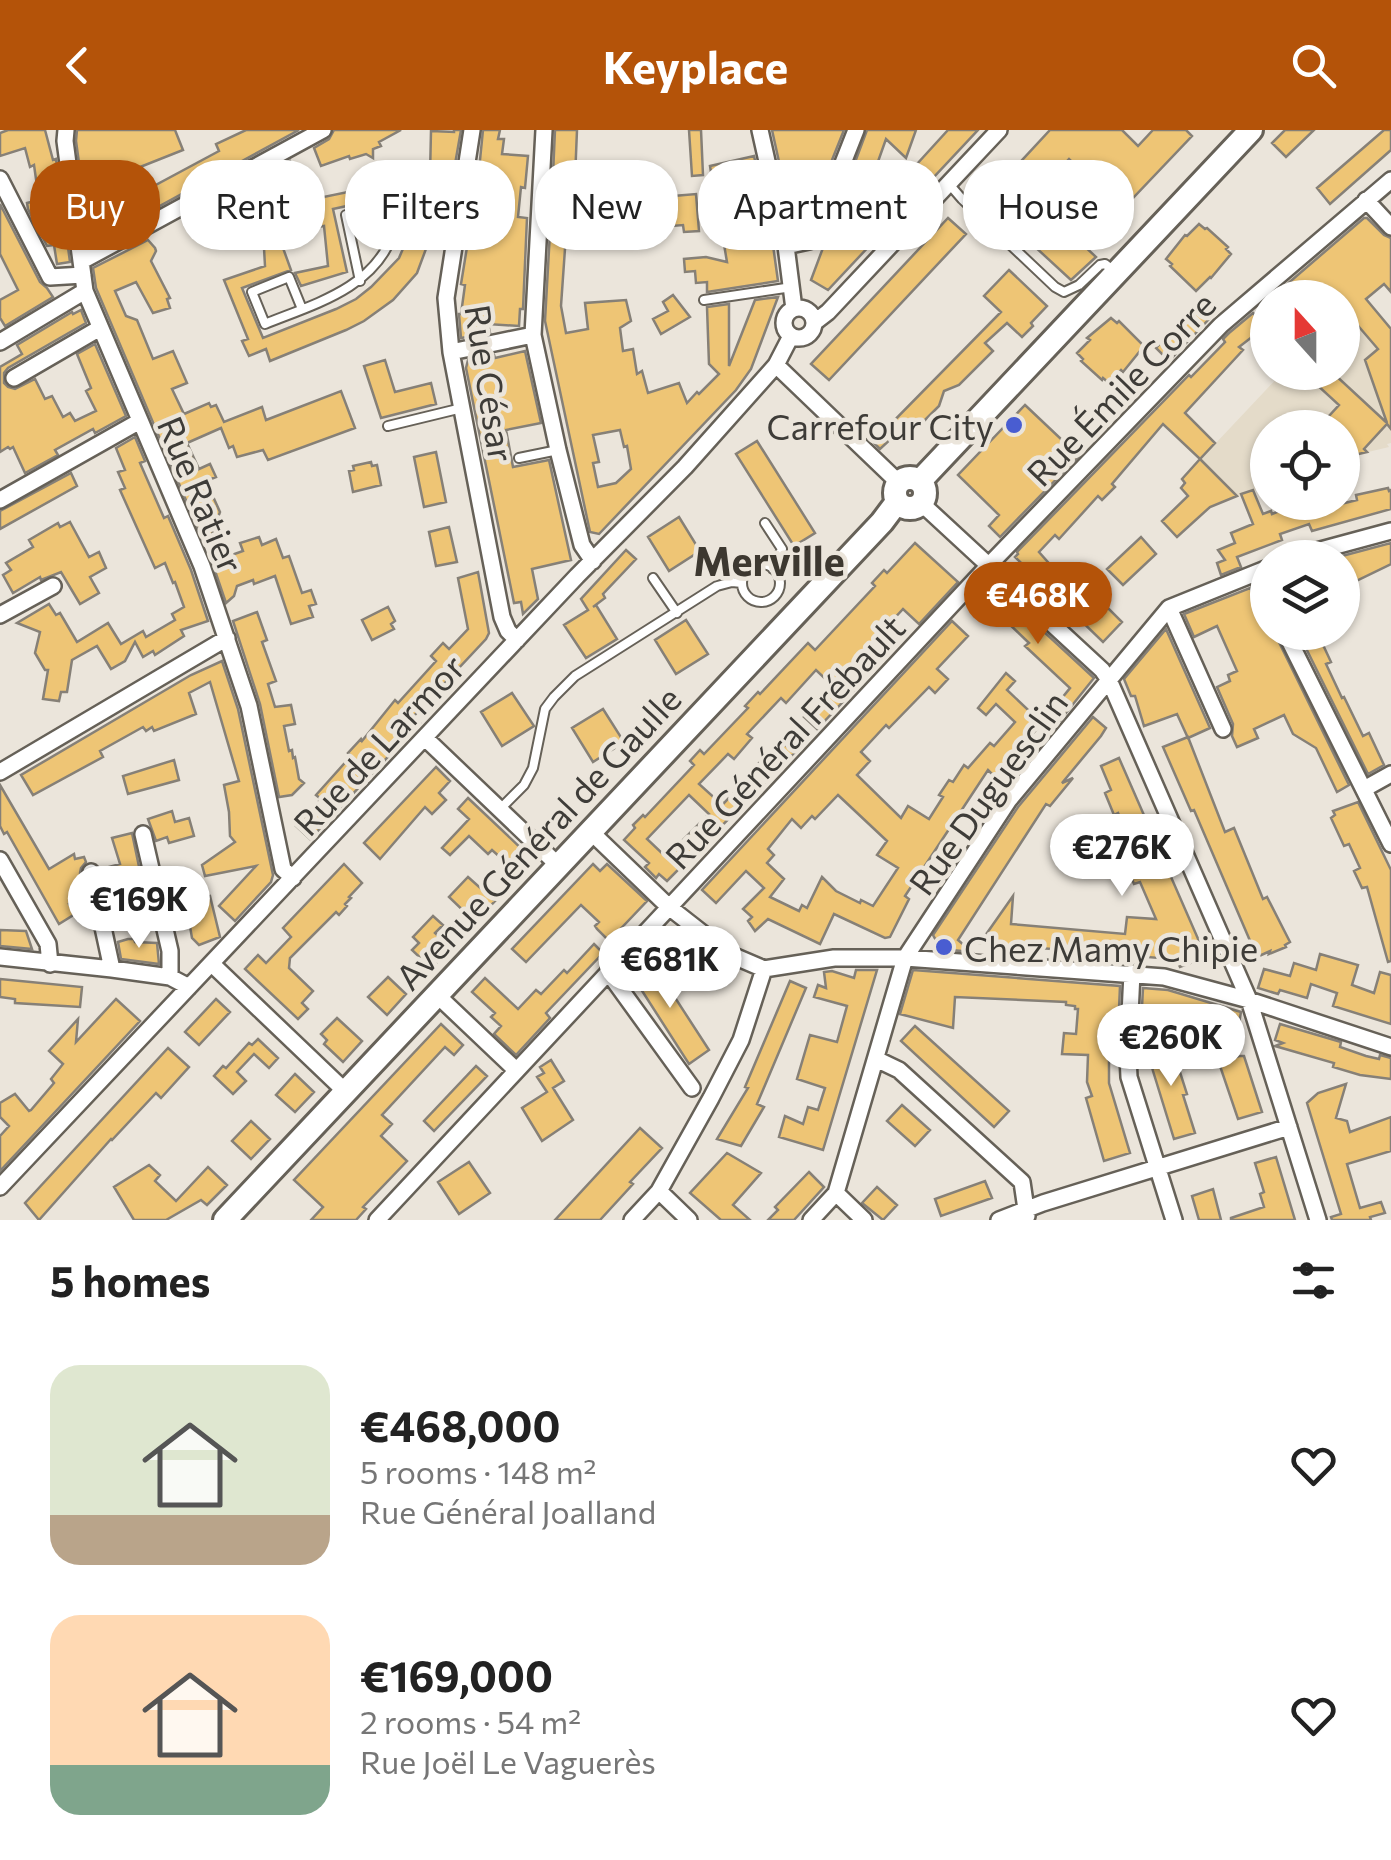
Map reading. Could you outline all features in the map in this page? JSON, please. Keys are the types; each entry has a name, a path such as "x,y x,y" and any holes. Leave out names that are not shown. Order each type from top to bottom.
{"main road":[{"name":"Avenue Général de Gaulle","path":"226,1220 1251,130"}],"street":[{"name":"Rue Ratier","path":"66,130 83,276 100,328 202,566 227,638 249,706 283,869 292,878"},
{"path":"0,342 83,276 323,130"},
{"name":"Rue César","path":"467,160 472,130"},
{"path":"544,130 533,334 582,545 593,560"},
{"path":"760,130 767,160"},
{"path":"844,160 856,130"},
{"path":"787,250 794,308 784,319 785,328 791,336 805,337 999,130"},
{"path":"0,179 50,277 83,276"},
{"name":"Rue Émile Corre","path":"988,566 1221,325 1391,180"},
{"path":"1366,200 1391,228"},
{"name":"Rue César","path":"453,250 446,298 451,352 502,617 517,640"},
{"path":"794,308 808,310 815,322"},
{"path":"14,378 100,328"},
{"path":"451,352 533,334"},
{"name":"Rue de Larmor","path":"0,1186 685,467 776,366 791,336"},
{"path":"776,366 1109,680 1249,1000 1318,1220"},
{"path":"0,500 140,422"},
{"path":"1358,540 1391,531"},
{"name":"Rue Général Frébault","path":"377,1220 988,566"},
{"name":"Rue Duguesclin","path":"836,1193 905,958 1009,800 1169,608 1250,576"},
{"path":"0,615 53,586"},
{"path":"1169,608 1223,729"},
{"path":"0,772 227,638"},
{"path":"1294,650 1391,844"},
{"path":"425,738 558,864"},
{"path":"1364,789 1391,774"},
{"path":"590,830 669,906 729,954 764,969 834,958 905,958 1132,973 1164,977 1249,1000 1391,1047"},
{"path":"143,834 170,950 170,978"},
{"path":"0,860 48,944 50,964"},
{"path":"91,872 112,969"},
{"path":"0,957 170,978 190,988"},
{"path":"212,964 346,1092"},
{"path":"632,1220 659,1191 712,1098 741,1040 764,969"},
{"path":"608,972 692,1088"},
{"path":"1132,973 1129,1077 1174,1220"},
{"path":"437,994 516,1070"},
{"path":"876,1060 899,1070 1022,1182 1027,1215"},
{"path":"1000,1220 1027,1215 1042,1203 1289,1127"},
{"path":"659,1191 689,1220"},
{"path":"811,1220 836,1193 864,1220"}],"lane":[{"path":"948,184 1064,292 1080,284 1100,265 1106,264 1116,274"},
{"path":"354,250 360,281"},
{"path":"302,309 290,277 252,292 266,324 302,309 341,292 360,281 385,250"},
{"path":"704,300 792,287"},
{"path":"388,426 462,408"},
{"path":"520,458 558,450"},
{"path":"765,523 782,549 773,568"},
{"path":"763,564 773,568 780,584 775,595 764,601 747,595 742,583 752,567 763,564"},
{"path":"653,578 677,612"},
{"path":"500,809 524,785 533,768 546,709 574,676 718,586 742,583"},
{"path":"775,595 795,613"}],"shaded area":[{"path":"1325,249 1351,280 1288,280"},
{"path":"1360,291 1391,329 1389,447 1360,454 1360,410 1250,410 1250,492 1210,507 1182,479 1266,390 1360,390"}],"building":[{"path":"45,130 53,160 30,160 30,167 25,148 0,156 0,133"},
{"path":"77,130 175,130 183,150 158,160 79,160"},
{"path":"246,130 299,130 244,160 202,160 219,151 216,144"},
{"path":"334,130 401,130 379,142 381,146 373,149 373,158 366,154 350,159 349,156 325,165 314,148 329,139"},
{"path":"461,130 456,160 430,160 431,131"},
{"path":"483,130 500,130 498,139 504,139 502,154 528,156 518,217 527,218 523,309 519,326 488,324 490,333 461,338 459,314 467,250 515,250 515,160 480,160"},
{"path":"555,130 577,130 576,160 554,160"},
{"path":"689,130 701,130 702,160 698,160 698,175 692,176"},
{"path":"772,130 844,130 832,160 779,160"},
{"path":"867,130 916,130 906,158 886,139 879,160 856,160"},
{"path":"948,130 978,130 943,167 943,160 921,160"},
{"path":"1050,130 1122,130 1138,146 1153,130 1186,130 1192,136 1134,197 1134,160 1022,160"},
{"path":"1285,130 1314,130 1286,157 1272,143"},
{"path":"1384,130 1391,130 1391,150 1330,204 1317,188"},
{"path":"180,172 180,195 160,206 160,183"},
{"path":"345,193 345,206 333,209 347,272 301,286 295,273 328,266 325,197"},
{"path":"696,194 698,231 684,232 683,225 678,225 678,196"},
{"path":"0,204 40,282 53,297 5,326 0,318 0,300 18,290 0,254"},
{"path":"948,218 963,231 963,237 829,380 811,364 918,250 943,250 943,223"},
{"path":"1364,218 1391,238 1391,292 1384,284 1366,299 1391,329 1391,429 1387,424 1364,449 1367,452 1360,454 1360,410 1334,410 1339,405 1323,390 1351,390 1387,423 1365,360 1378,349 1360,328 1360,280 1292,280"},
{"path":"1199,224 1228,247 1231,254 1196,291 1166,259"},
{"path":"55,250 68,250 70,262 57,264"},
{"path":"128,250 156,250 151,261 170,298 170,308 153,313 136,282 115,291 126,316 137,320 153,359 173,351 187,383 172,389 184,414 209,403 211,407 216,405 224,422 262,407 266,420 341,391 355,428 268,460 263,450 237,457 221,428 187,443 199,469 210,464 216,477 206,481 220,512 212,534 202,538 96,288 93,268"},
{"path":"264,250 284,250 291,270 242,288 263,338 356,299 399,258 402,250 426,250 417,273 393,300 364,321 270,361 266,349 249,356 242,341 248,339 224,280 265,266"},
{"path":"549,250 565,250 561,306 566,333 588,329 585,303 626,300 631,321 620,328 623,351 633,349 637,374 642,371 648,393 679,383 687,403 719,374 709,364 707,307 729,304 729,366 755,300 778,297 751,369 736,390 599,534 590,532 545,321","holes":["620,430 624,447 627,446 631,469 616,483 598,487 593,463 599,462 593,435"]},
{"path":"725,250 774,250 778,281 707,292 707,282 696,283 695,271 685,272 684,259 706,257 727,262"},
{"path":"822,250 866,250 828,290 811,280"},
{"path":"1038,250 1089,250 1096,257 1071,280"},
{"path":"1009,270 1047,306 1031,323 1033,326 1022,337 1007,323 985,343 993,351 959,385 944,391 939,406 904,441 896,434 880,449 873,442 1001,312 984,296"},
{"path":"673,295 690,317 661,334 653,319 668,311 663,302"},
{"path":"1196,306 1209,319 1169,361 1156,348"},
{"path":"81,310 86,323 8,368 4,383 15,389 35,379 45,399 52,396 63,417 70,413 75,421 96,411 86,391 91,388 77,354 95,344 126,416 55,450 58,455 25,473 13,447 0,452 0,367 22,354 17,345"},
{"path":"1250,316 1250,338 1239,347 1243,350 1185,413 1215,443 1200,459 1163,424 1112,484 1115,487 1102,500 1098,496 1059,539 1055,535 1039,552 1099,614 1106,606 1122,622 1103,642 1015,557 1017,552 1225,342 1223,339"},
{"path":"1111,318 1144,346 1109,383 1081,361 1077,353 1090,340 1087,338"},
{"path":"525,351 541,423 506,430 513,467 549,460 571,560 532,569 538,599 523,614 521,602 514,603 466,368 468,360"},
{"path":"385,360 395,392 431,383 436,404 381,418 364,366"},
{"path":"1025,405 1079,456 1000,537 989,526 999,515 958,475"},
{"path":"135,437 145,461 140,463 164,518 168,516 208,621 181,630 184,636 155,655 153,651 143,657 135,642 125,661 111,669 97,646 72,660 67,692 61,692 59,701 43,699 48,670 35,653 40,632 17,623 49,604 56,615 60,613 77,642 108,623 121,644 143,631 146,637 175,620 172,614 184,607 165,563 155,568 120,490 125,488 118,472 125,470 116,448"},
{"path":"757,441 815,533 794,546 736,454"},
{"path":"436,452 446,502 424,507 414,457"},
{"path":"1200,459 1237,496 1210,507 1177,537 1162,521 1188,496 1181,488 1185,483 1182,479"},
{"path":"371,462 372,466 377,465 381,485 353,492 349,471 354,470 353,466"},
{"path":"71,473 77,486 0,529 0,511"},
{"path":"1388,488 1391,509 1360,518 1360,494"},
{"path":"1250,491 1250,516 1241,494"},
{"path":"679,517 700,551 669,571 648,537"},
{"path":"1251,520 1352,520 1312,531 1309,524 1280,534 1282,540 1250,540 1250,552 1237,557 1241,567 1221,575 1217,563 1225,560 1218,550 1235,543 1231,533 1253,524"},
{"path":"70,522 89,557 99,552 106,568 90,577 99,593 80,604 61,572 41,580 40,577 13,593 3,575 11,570 6,563 33,547 29,540 58,523 60,527"},
{"path":"449,527 457,562 436,566 429,532"},
{"path":"259,537 262,545 276,539 283,558 289,556 302,593 311,590 316,604 309,606 313,617 291,624 275,576 237,586 226,603 212,562 243,551 240,543"},
{"path":"1141,537 1156,554 1123,585 1107,569"},
{"path":"915,543 958,582 919,624 903,609 842,675 856,688 817,729 804,717 833,686 816,670 786,703 781,698 747,734 752,738 734,759 728,754 699,784 724,803 748,773 782,742 794,753 667,881 659,874 656,878 645,867 649,863 624,840 635,828 633,825 694,765 690,761 700,750 704,754 748,708 745,706 758,692 808,643 815,650 875,586 872,583 884,570 887,573","holes":["689,795 709,814 666,857 647,839"]},
{"path":"1391,543 1391,564 1360,579 1360,551"},
{"path":"626,550 636,559 593,607 596,605 617,639 586,658 564,625 588,610 581,599"},
{"path":"478,572 489,633 486,639 413,717 420,723 310,839 296,826 321,799 316,795 395,700 398,703 436,661 431,656 443,643 449,649 468,629 458,578"},
{"path":"990,582 1094,678 1058,723 1049,714 1070,688 1025,646 1029,643 1002,617 1000,620 987,610 984,613 972,600"},
{"path":"1250,588 1250,650 1283,650 1349,785 1337,792 1316,748 1293,734 1284,715 1254,729 1258,738 1237,747 1232,736 1233,724 1217,687 1230,681 1228,675 1237,671 1217,626 1194,637 1184,614"},
{"path":"388,607 395,621 391,624 394,629 372,640 362,620"},
{"path":"257,612 267,640 262,642 276,681 268,684 275,707 291,705 295,724 284,726 289,751 292,750 299,779 304,783 292,795 279,797 260,704 233,621"},
{"path":"686,620 708,654 676,674 655,640"},
{"path":"952,621 968,636 937,669 948,679 935,693 929,687 889,728 886,725 861,752 870,761 857,775 901,818 908,806 929,819 949,780 953,782 964,765 968,768 990,743 994,746 1015,722 996,704 986,715 978,708 1006,673 1015,681 1007,690 1042,723 995,777 988,770 905,896 909,899 890,937 834,914 820,944 768,919 755,931 748,921 752,917 743,909 764,888 746,871 716,903 702,890","holes":["838,795 887,841 877,855 898,868 873,906 836,891 822,877 807,908 802,905 799,911 770,897 784,879 767,863 774,855 768,849 792,819 801,828"]},
{"path":"1166,629 1210,728 1188,738 1177,714 1144,726 1135,696 1131,696 1124,679"},
{"path":"1307,650 1325,650 1331,662 1326,664 1342,698 1363,736 1369,733 1384,765 1368,774"},
{"path":"222,661 238,709 273,875 235,921 219,906 256,866 205,876 202,865 235,842 230,836 224,785 239,781 210,682 189,693 196,714 154,731 152,727 146,731 143,727 100,751 103,757 33,795 21,775 191,675"},
{"path":"512,693 534,726 502,746 481,712"},
{"path":"603,709 624,742 593,762 572,728"},
{"path":"1093,717 1106,728 1062,783 1073,778 1050,806 1046,804 958,940 972,952 941,949 933,935 1018,807"},
{"path":"1188,737 1225,832 1234,828 1263,899 1267,897 1290,942 1286,947 1257,957 1163,747"},
{"path":"1119,758 1206,957 1180,967 1172,959 980,943 1013,896 1011,924 1125,934 1127,917 1156,919 1140,882 1134,884 1129,872 1124,854 1134,849 1105,793 1111,790 1101,766"},
{"path":"174,760 179,780 128,794 123,776"},
{"path":"436,767 450,781 439,793 446,800 432,814 425,807 380,859 364,843"},
{"path":"0,785 49,869 74,854 75,859 84,857 86,862 80,873 84,895 69,904 75,914 59,924 0,826"},
{"path":"468,798 525,852 511,867 492,850 488,854 469,836 450,855 442,848 469,819 458,809"},
{"path":"1358,802 1391,870 1388,962 1367,887 1362,888 1354,871 1360,868 1331,818 1335,815 1333,811"},
{"path":"172,811 175,822 189,818 194,836 169,843 167,837 156,841 148,819"},
{"path":"132,833 142,881 107,892 102,869 120,864 112,838"},
{"path":"344,864 362,883 339,915 336,912 290,958 289,968 313,991 302,1003 308,1009 298,1019 245,969 258,955 266,963 291,937 283,928"},
{"path":"593,864 600,871 607,864 647,901 609,941 595,926 599,922 581,905 526,962 512,949"},
{"path":"468,877 495,901 475,922 449,897"},
{"path":"210,896 220,937 199,945 192,938 188,915 174,919 171,905"},
{"path":"433,916 443,925 435,933 451,948 431,968 412,950 419,943 413,937"},
{"path":"0,930 26,931 32,949 0,946"},
{"path":"128,939 157,943 159,964 121,959 118,942"},
{"path":"594,944 603,953 546,1013 550,1018 516,1055 494,1034 501,1026 491,1017 495,1013 472,992 485,978 518,1009 536,990 541,994 564,970 567,973"},
{"path":"1320,954 1358,965 1352,985 1374,993 1380,972 1391,975 1391,1024 1333,1006 1337,993 1311,984 1307,998 1258,988 1264,969 1290,976 1294,963 1316,970"},
{"path":"650,959 709,1050 689,1064 630,972"},
{"path":"856,970 877,970 823,1150 779,1137 785,1116 803,1124 808,1107 818,1110 825,1088 797,1079 810,1035 837,1042 847,1006 814,997 818,985 826,988 824,972 854,978"},
{"path":"913,970 1120,986 1117,1056 1109,1056 1109,1083 1130,1153 1104,1161 1086,1098 1092,1096 1087,1082 1088,1055 1062,1054 1064,1033 1076,1034 1075,1006 1066,1002 955,997 953,1028 900,1014"},
{"path":"388,977 406,994 387,1015 368,997"},
{"path":"0,979 82,987 80,1007 15,1003 15,999 0,997"},
{"path":"790,981 806,988 757,1104 764,1107 741,1146 717,1139 748,1088 745,1087"},
{"path":"1143,988 1168,990 1241,1012 1238,1029 1227,1026 1225,1031 1142,1007"},
{"path":"116,999 140,1021 0,1171 0,1136 9,1126 0,1117 0,1103 15,1094 31,1110 54,1083 51,1079 63,1064 49,1051 78,1019 76,1042"},
{"path":"216,999 230,1012 199,1045 185,1032"},
{"path":"337,1018 362,1041 343,1062 324,1044 327,1040 321,1034"},
{"path":"441,1024 463,1045 454,1055 445,1047 382,1115 392,1124 381,1136 407,1161 363,1207 366,1209 356,1220 311,1220 323,1207 294,1180"},
{"path":"1280,1024 1341,1042 1340,1047 1366,1056 1391,1058 1391,1079 1360,1075 1275,1046 1283,1043 1275,1040"},
{"path":"915,1026 1009,1111 994,1127 901,1041"},
{"path":"258,1039 278,1058 269,1068 254,1054 237,1072 246,1081 233,1094 214,1076"},
{"path":"1153,1042 1171,1044 1195,1133 1174,1139 1151,1063"},
{"path":"168,1048 189,1067 161,1098 156,1093 39,1220 25,1203"},
{"path":"1244,1056 1262,1112 1238,1119 1219,1063"},
{"path":"551,1060 564,1081 553,1088 573,1120 542,1141 522,1108 547,1092 537,1077 544,1073 540,1067"},
{"path":"476,1066 487,1076 434,1131 424,1121"},
{"path":"295,1074 314,1092 295,1112 276,1095"},
{"path":"1346,1084 1336,1118 1347,1121 1350,1132 1391,1117 1391,1151 1347,1164 1360,1208 1381,1202 1385,1213 1370,1217 1371,1220 1332,1220 1331,1217 1341,1214 1307,1103 1318,1093"},
{"path":"902,1105 930,1130 915,1146 887,1121"},
{"path":"251,1121 270,1139 251,1159 232,1141"},
{"path":"640,1128 662,1148 600,1220 555,1220"},
{"path":"727,1153 761,1173 733,1205 750,1220 721,1220 690,1193"},
{"path":"1276,1157 1295,1220 1231,1220 1264,1207 1260,1194 1264,1192 1255,1163"},
{"path":"469,1162 490,1193 459,1214 438,1182"},
{"path":"149,1165 160,1175 155,1181 176,1201 208,1167 227,1185 207,1205 201,1200 166,1220 134,1220 114,1187"},
{"path":"809,1172 824,1187 794,1220 768,1220 778,1210 775,1207"},
{"path":"985,1181 992,1198 941,1216 935,1199"},
{"path":"877,1187 897,1205 883,1220 862,1203"},
{"path":"1213,1189 1221,1220 1199,1220 1192,1196"}],"place":[{"name":"Carrefour City","path":"1014,425"},
{"name":"Chez Mamy Chipie","path":"944,947"}],"district":[{"name":"Merville","path":"769,559"}]}
